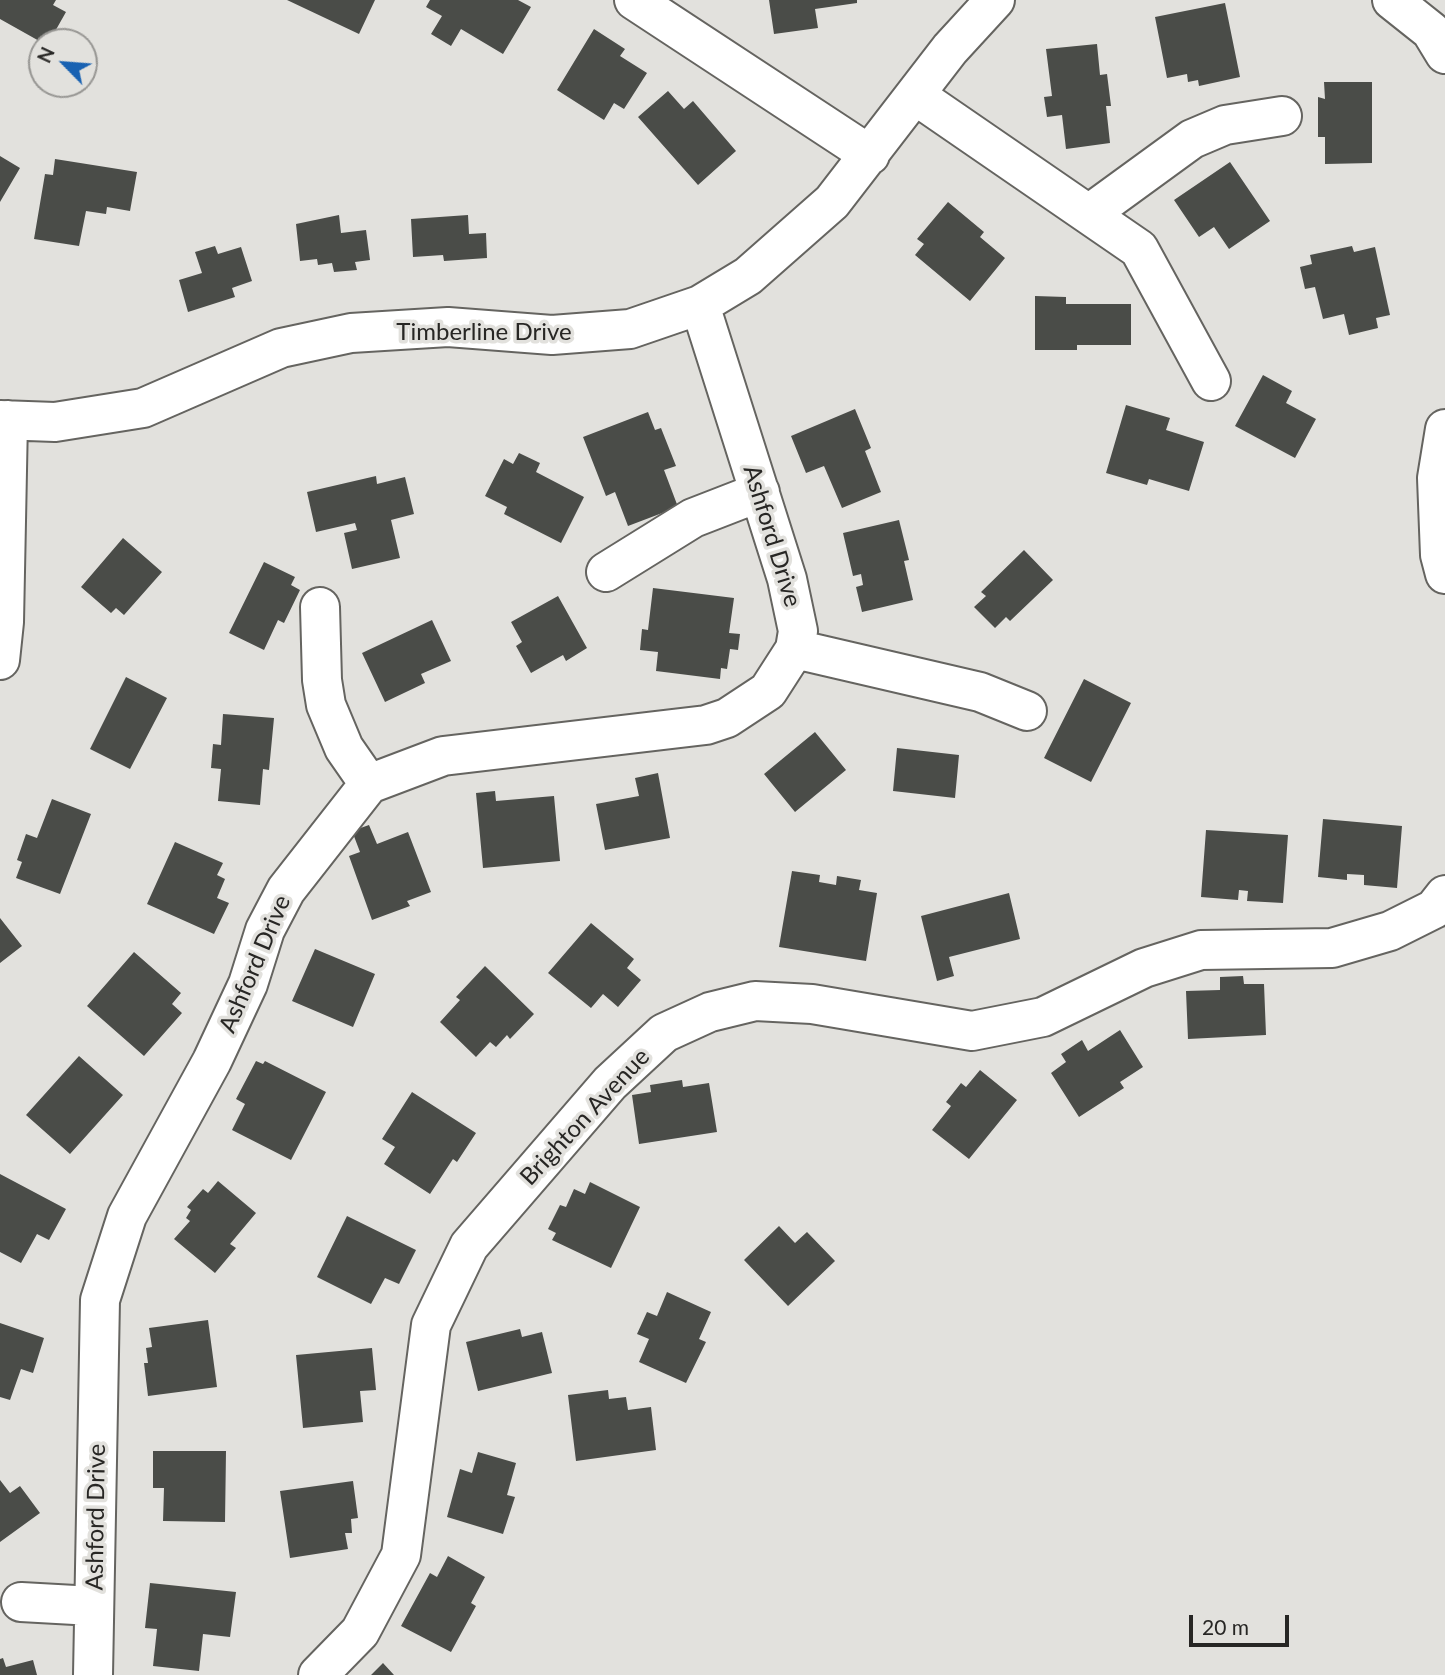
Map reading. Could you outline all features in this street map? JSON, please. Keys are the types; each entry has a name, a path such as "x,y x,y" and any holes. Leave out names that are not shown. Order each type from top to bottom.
{"street":[{"path":"634,0 870,155"},
{"name":"Timberline Drive","path":"0,660 4,420 55,422 143,408 281,348 351,333 448,327 552,335 617,330 629,329 700,305 748,276 832,202 950,49 995,0"},
{"path":"1392,0 1431,31 1445,54"},
{"path":"915,94 1131,242 1146,258 1211,381"},
{"path":"1089,214 1192,139 1225,125 1282,116"},
{"name":"Ashford Drive","path":"700,305 795,609 798,631 795,649"},
{"path":"1445,429 1437,478 1440,555 1445,573"},
{"path":"606,572 693,518 760,492"},
{"path":"320,607 326,705 344,748 369,784 443,757 706,725 727,718 768,691 795,649 979,692 1027,711"},
{"name":"Ashford Drive","path":"93,1675 100,1300 127,1216 212,1061 248,984 265,930 286,890 369,784"},
{"name":"Brighton Avenue","path":"318,1675 360,1632 401,1555 431,1325 469,1246 610,1083 664,1033 710,1012 755,1001 813,1004 972,1031 1043,1017 1144,968 1201,950 1332,948 1391,932 1434,909 1445,895"},
{"path":"20,1602 93,1606"}],"building":[{"path":"0,0 56,0 53,5 66,12 57,28 28,28 28,35 0,19"},
{"path":"287,0 375,0 359,34"},
{"path":"430,0 518,0 531,7 503,54 461,29 451,46 431,34 442,16 426,7"},
{"path":"769,0 857,0 857,3 815,9 818,28 774,34"},
{"path":"1225,3 1240,77 1199,86 1198,80 1188,82 1187,74 1167,78 1155,17"},
{"path":"594,29 625,49 620,56 647,73 624,109 614,103 604,120 557,90"},
{"path":"1097,44 1100,75 1107,74 1111,106 1106,106 1110,143 1066,149 1062,115 1047,117 1044,97 1052,96 1046,49"},
{"path":"1324,82 1372,82 1372,163 1325,164 1325,137 1318,137 1318,97 1325,99"},
{"path":"668,91 684,109 693,101 736,151 698,185 638,117"},
{"path":"0,156 20,168 0,202"},
{"path":"55,159 137,172 130,211 107,207 106,214 86,211 79,246 34,239 45,174 53,175"},
{"path":"1230,162 1270,221 1229,249 1214,227 1199,237 1174,200"},
{"path":"948,202 984,232 980,237 1005,258 970,301 915,255 924,244 917,239"},
{"path":"339,215 341,233 366,230 370,260 355,262 357,270 334,272 332,263 318,265 317,259 300,261 296,224"},
{"path":"468,215 469,234 486,233 487,258 444,261 443,255 413,257 411,219"},
{"path":"215,246 218,254 241,247 252,281 232,288 235,297 188,312 179,280 202,273 195,252"},
{"path":"1352,246 1354,252 1375,247 1390,315 1376,318 1378,328 1349,335 1344,314 1323,319 1315,287 1305,289 1300,267 1312,264 1310,255"},
{"path":"1035,296 1066,297 1066,304 1131,304 1131,345 1077,345 1077,350 1035,350"},
{"path":"1263,375 1292,391 1286,403 1316,419 1295,458 1235,426"},
{"path":"1126,405 1170,418 1166,430 1204,442 1189,491 1149,479 1147,485 1106,473"},
{"path":"855,409 871,448 865,451 881,492 842,508 824,466 806,473 791,436"},
{"path":"648,412 655,430 661,428 676,466 664,470 678,507 628,526 615,492 606,496 583,437"},
{"path":"519,453 540,463 536,472 584,497 561,543 504,514 507,507 485,496 504,459 513,464"},
{"path":"376,476 377,484 405,477 414,514 391,520 400,558 352,569 344,533 357,530 355,523 316,532 307,492"},
{"path":"899,520 909,560 904,561 913,600 862,612 856,587 863,585 861,574 853,576 843,533"},
{"path":"123,538 162,572 124,615 116,608 111,613 81,587"},
{"path":"1024,550 1053,580 1010,621 1006,617 995,628 974,607 986,596 981,592"},
{"path":"264,562 295,577 291,585 300,590 284,623 278,620 264,650 229,633"},
{"path":"653,588 734,598 729,633 740,634 738,650 730,649 727,669 721,668 720,679 656,671 658,652 640,650 642,629 648,630"},
{"path":"558,596 587,648 566,661 563,655 531,673 516,646 522,642 511,622"},
{"path":"432,620 451,661 421,674 425,683 385,702 362,653"},
{"path":"126,677 167,698 130,769 90,749"},
{"path":"1084,679 1131,703 1091,782 1044,758"},
{"path":"223,714 274,718 269,770 263,769 260,805 218,801 221,769 211,768 213,744 221,745"},
{"path":"815,732 846,770 795,812 764,774"},
{"path":"897,748 959,755 955,798 893,791"},
{"path":"658,773 670,838 605,850 596,804 639,796 635,778"},
{"path":"495,791 496,801 554,796 560,861 483,868 476,793"},
{"path":"52,799 91,814 60,894 16,878 22,862 17,860 26,834 37,838"},
{"path":"1323,819 1402,826 1397,888 1364,885 1364,875 1347,874 1347,880 1318,877"},
{"path":"369,825 377,844 408,832 431,892 407,901 410,906 372,920 349,856 360,852 352,831"},
{"path":"1206,830 1288,835 1283,903 1247,901 1248,891 1239,890 1238,900 1201,897"},
{"path":"175,842 223,863 217,875 225,879 217,898 229,903 214,934 147,904"},
{"path":"792,871 820,875 819,882 836,885 837,876 861,880 859,890 877,893 866,961 779,947"},
{"path":"1009,893 1020,939 949,957 954,976 937,981 921,916"},
{"path":"0,918 22,946 0,963"},
{"path":"591,923 634,959 627,968 641,980 618,1007 603,994 591,1008 548,973"},
{"path":"315,949 375,974 353,1027 292,1001"},
{"path":"134,952 181,993 172,1004 182,1013 144,1056 87,1006"},
{"path":"485,966 534,1014 510,1039 507,1035 496,1047 490,1042 476,1057 440,1022 460,1000 456,997"},
{"path":"1243,976 1244,984 1264,984 1266,1035 1188,1039 1186,991 1220,990 1220,977"},
{"path":"1120,1030 1143,1067 1120,1082 1124,1088 1079,1117 1051,1073 1066,1062 1061,1054 1082,1040 1088,1051"},
{"path":"79,1056 123,1095 70,1154 26,1115"},
{"path":"256,1061 263,1064 265,1061 326,1092 291,1160 232,1130 245,1104 236,1099"},
{"path":"980,1070 1017,1100 969,1159 932,1130 951,1106 946,1102 961,1083 966,1087"},
{"path":"682,1080 683,1087 709,1083 717,1132 639,1144 632,1095 651,1092 650,1085"},
{"path":"412,1092 476,1133 457,1162 453,1159 430,1194 384,1164 395,1147 382,1139"},
{"path":"0,1174 66,1209 49,1240 37,1234 21,1263 0,1252"},
{"path":"218,1181 256,1213 230,1244 236,1248 215,1273 174,1239 190,1221 186,1218 191,1210 187,1207 203,1189 208,1193"},
{"path":"590,1182 640,1207 611,1268 552,1240 556,1233 548,1229 560,1205 566,1207 574,1189 585,1194"},
{"path":"347,1216 416,1250 399,1284 385,1278 371,1304 317,1277"},
{"path":"779,1226 795,1243 807,1232 835,1261 788,1306 744,1260"},
{"path":"667,1292 711,1312 699,1339 706,1342 686,1383 639,1362 649,1339 637,1334 647,1312 657,1316"},
{"path":"208,1320 217,1387 148,1396 144,1363 148,1363 146,1348 152,1347 149,1328"},
{"path":"0,1323 44,1338 33,1373 21,1369 10,1400 0,1397"},
{"path":"520,1329 522,1337 542,1332 552,1373 478,1391 466,1342"},
{"path":"372,1348 376,1390 360,1391 363,1422 303,1428 296,1355"},
{"path":"608,1390 609,1399 626,1397 628,1410 651,1407 656,1450 576,1461 568,1395"},
{"path":"153,1451 226,1451 225,1522 163,1521 164,1488 153,1488"},
{"path":"478,1452 516,1463 507,1495 515,1497 503,1534 447,1517 460,1469 472,1473"},
{"path":"0,1480 10,1493 20,1486 40,1513 0,1542"},
{"path":"353,1481 358,1518 351,1519 352,1533 345,1533 348,1549 290,1558 280,1491"},
{"path":"448,1556 485,1577 471,1603 476,1606 451,1652 401,1626 430,1573 437,1577"},
{"path":"150,1583 236,1592 230,1637 203,1634 199,1671 153,1666 157,1629 145,1628"},
{"path":"3,1658 6,1667 33,1660 37,1675 0,1675 0,1659"},
{"path":"383,1663 394,1675 371,1675"}]}
